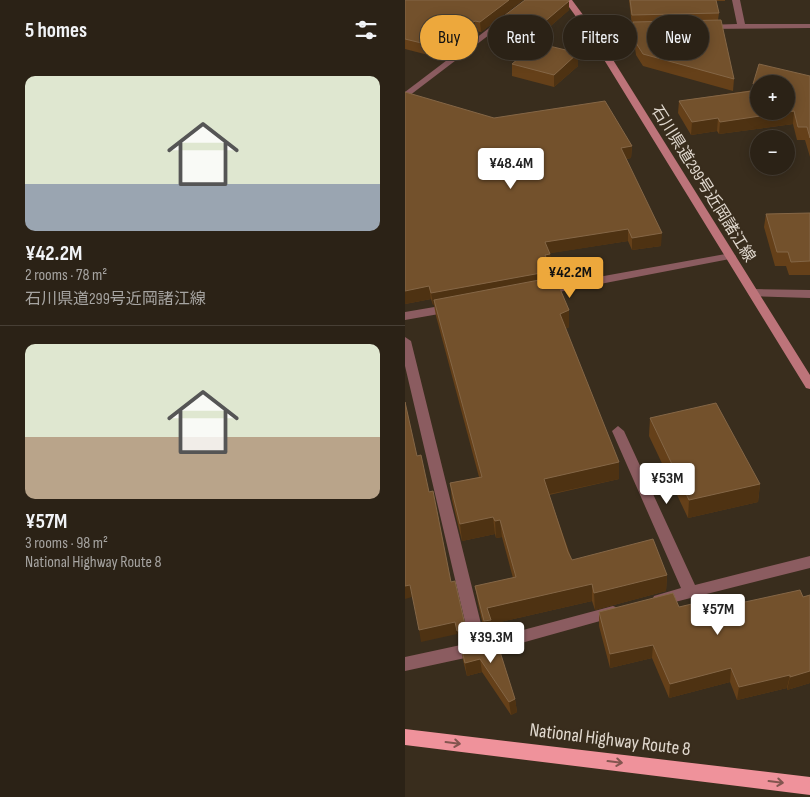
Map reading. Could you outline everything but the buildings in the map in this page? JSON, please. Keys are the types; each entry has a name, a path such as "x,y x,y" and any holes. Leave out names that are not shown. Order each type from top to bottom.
{"highway":[{"name":"National Highway Route 8","path":"405,737 810,786"}],"main road":[{"name":"石川県道299号近岡諸江線","path":"567,0 579,15"},
{"name":"石川県道299号近岡諸江線","path":"609,60 810,386"}],"street":[{"path":"405,96 531,0"},
{"path":"736,0 741,26"},
{"path":"709,27 810,26"},
{"path":"530,293 731,256"},
{"path":"754,294 810,294"},
{"path":"405,316 463,306"},
{"path":"405,341 479,648"},
{"path":"618,431 690,591"},
{"path":"642,604 810,562"},
{"path":"405,664 479,648 623,609"}]}
